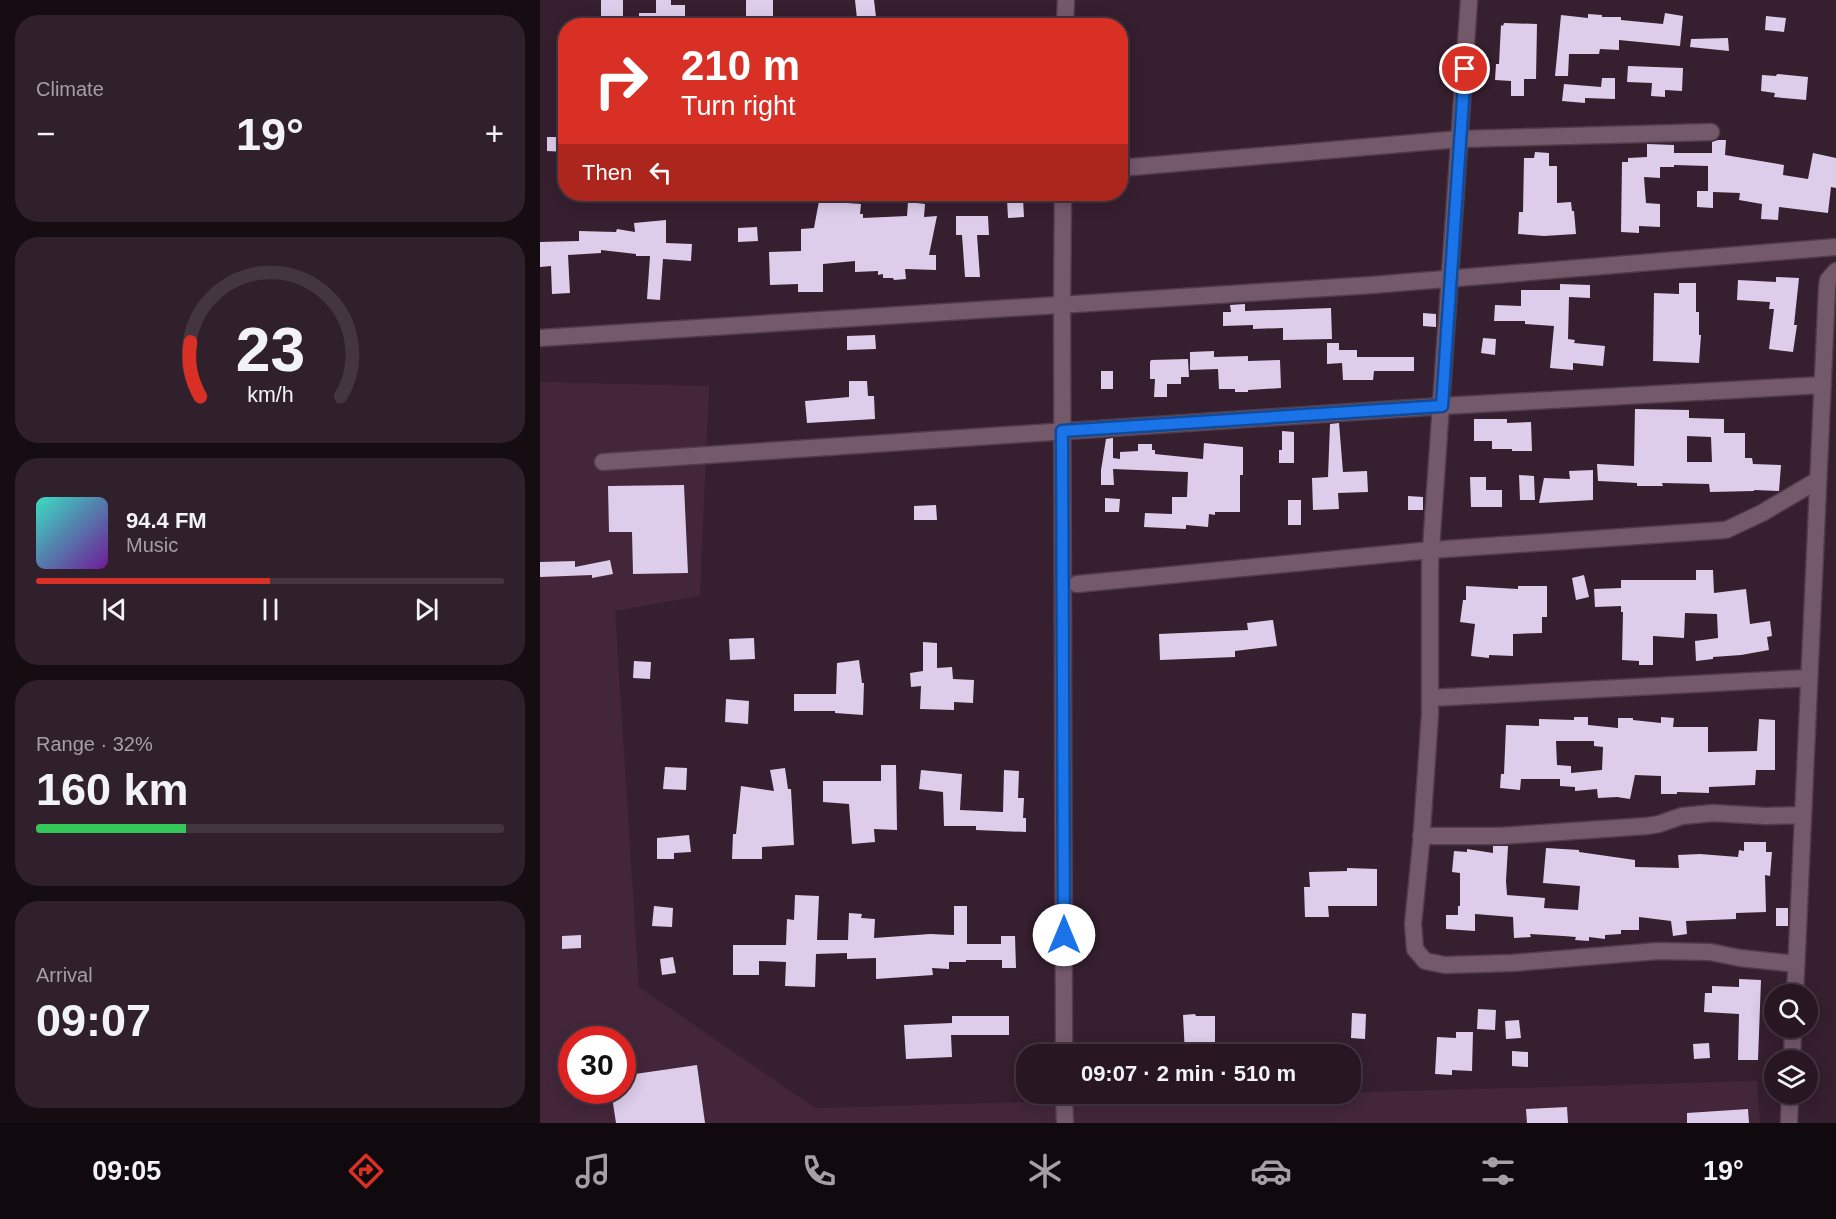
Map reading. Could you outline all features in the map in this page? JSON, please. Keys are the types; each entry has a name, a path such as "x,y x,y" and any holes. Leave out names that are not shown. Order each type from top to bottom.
{"street":[{"path":"1065,18 1066,0"},
{"path":"1469,0 1431,550 1430,698 1413,924 1416,950 1425,961 1445,965 1512,963 1658,951 1710,952 1796,964"},
{"path":"1128,167 1460,139 1711,132"},
{"path":"1063,201 1064,1044"},
{"path":"540,338 1450,279 1836,247"},
{"path":"1795,984 1827,288 1828,280 1836,271"},
{"path":"603,462 1442,406 1822,385"},
{"path":"1077,584 1431,550 1726,530 1762,513 1818,480"},
{"path":"1430,698 1809,678"},
{"path":"1421,836 1500,837 1647,826 1682,816 1713,813 1803,815"},
{"path":"1064,1104 1065,1123"},
{"path":"1789,1123 1790,1104"}],"shaded area":[{"path":"540,382 709,386 700,596 615,611 639,987 815,1108 1016,1102 1361,1104 1361,1092 1757,1081 1760,1123 540,1123"}],"building":[{"path":"601,0 623,0 623,17 601,17"},
{"path":"656,0 671,0 671,5 685,5 685,18 639,18 639,13 656,13"},
{"path":"746,0 773,0 773,18 746,18"},
{"path":"855,0 874,0 876,17 857,18"},
{"path":"1665,13 1683,16 1680,46 1619,40 1619,50 1600,49 1599,54 1569,54 1568,76 1555,76 1561,15 1588,18 1588,14 1602,15 1602,17 1621,17 1621,20 1663,24"},
{"path":"1766,16 1786,18 1784,32 1765,30"},
{"path":"1504,23 1537,24 1536,79 1524,79 1524,96 1511,96 1511,81 1495,80 1496,64 1499,64 1501,25 1503,26"},
{"path":"1728,38 1729,51 1690,47 1691,39"},
{"path":"1628,66 1683,68 1682,91 1665,90 1665,97 1651,96 1652,83 1627,82"},
{"path":"1777,74 1808,77 1806,100 1774,97 1775,93 1761,91 1762,75 1776,76"},
{"path":"1602,78 1615,78 1615,99 1585,98 1585,103 1562,101 1564,84 1601,87"},
{"path":"547,137 558,137 558,152 547,151"},
{"path":"1726,140 1725,155 1784,165 1783,175 1808,179 1813,153 1836,158 1836,188 1831,187 1828,213 1779,207 1778,220 1761,219 1762,204 1739,200 1740,193 1713,192 1713,208 1697,207 1697,191 1708,191 1708,166 1674,165 1674,167 1660,167 1660,178 1644,177 1646,203 1660,204 1660,227 1639,226 1639,233 1621,232 1622,162 1628,162 1628,158 1647,157 1647,144 1674,145 1674,153 1712,153 1712,142"},
{"path":"1535,152 1549,153 1549,166 1557,166 1557,203 1571,202 1576,234 1544,236 1518,234 1519,212 1523,212 1524,158 1534,158"},
{"path":"819,201 861,204 860,214 863,214 863,218 907,216 908,202 925,204 924,217 937,216 929,255 936,255 936,270 905,269 906,279 894,280 883,278 883,274 878,275 878,271 855,272 855,261 823,264 823,292 798,292 798,284 770,285 769,252 801,251 801,229 814,228"},
{"path":"1007,201 1023,201 1024,217 1008,218"},
{"path":"956,216 988,216 989,235 977,235 980,277 965,277 962,235 956,235"},
{"path":"666,220 666,243 692,244 691,261 663,259 660,300 647,299 650,256 601,250 601,253 568,255 570,293 552,294 551,266 540,267 540,242 579,241 579,231 616,232 617,229 635,232 634,223"},
{"path":"757,227 758,241 738,242 738,228"},
{"path":"1776,277 1799,278 1794,325 1797,325 1793,352 1769,349 1774,309 1769,309 1770,302 1737,300 1738,280 1776,282"},
{"path":"1679,283 1696,283 1696,312 1699,312 1699,335 1701,335 1699,363 1653,361 1654,293 1679,294"},
{"path":"1560,284 1590,285 1590,298 1569,297 1568,339 1575,340 1574,343 1605,346 1603,366 1573,363 1573,370 1550,368 1554,326 1525,324 1525,321 1494,321 1495,305 1521,306 1521,290 1560,290"},
{"path":"1245,304 1245,311 1331,308 1332,339 1283,340 1283,328 1253,329 1253,325 1223,326 1223,312 1231,312 1230,305"},
{"path":"1423,313 1436,314 1436,327 1423,326"},
{"path":"875,335 876,349 847,350 847,336"},
{"path":"1483,338 1496,339 1495,355 1481,353"},
{"path":"1327,343 1339,343 1339,350 1357,350 1357,357 1414,357 1414,371 1374,371 1373,380 1343,380 1342,363 1327,364"},
{"path":"1214,351 1214,357 1248,356 1248,361 1280,360 1281,388 1248,390 1248,392 1219,389 1218,369 1190,370 1190,352"},
{"path":"1188,359 1189,377 1181,377 1181,384 1167,384 1167,397 1154,397 1155,379 1150,379 1151,360"},
{"path":"1101,371 1113,371 1113,389 1101,389"},
{"path":"849,381 867,381 868,396 874,396 875,419 807,423 805,401 849,397"},
{"path":"1635,409 1689,410 1689,418 1724,419 1724,433 1745,433 1745,458 1752,458 1753,464 1781,465 1779,491 1710,492 1709,484 1662,483 1663,486 1637,486 1637,483 1598,481 1597,464 1634,466","holes":["1687,436 1711,437 1712,462 1687,462"]},
{"path":"1474,419 1507,419 1507,423 1531,422 1532,451 1492,449 1492,441 1474,441"},
{"path":"1339,423 1343,472 1367,471 1368,492 1338,493 1339,509 1313,510 1312,478 1328,477 1330,424"},
{"path":"1282,431 1294,432 1294,463 1279,463"},
{"path":"1113,438 1113,458 1120,459 1120,452 1138,451 1138,444 1152,444 1155,454 1203,459 1204,443 1243,447 1240,512 1209,514 1208,527 1186,525 1186,529 1144,527 1145,513 1172,514 1172,497 1187,497 1188,472 1113,469 1114,485 1101,485 1106,439"},
{"path":"1593,470 1593,500 1539,503 1544,478 1570,479 1569,471"},
{"path":"1519,475 1534,476 1535,500 1520,500"},
{"path":"1470,477 1486,477 1486,490 1502,490 1502,507 1471,507"},
{"path":"684,485 688,573 633,574 632,532 609,532 608,486"},
{"path":"1408,496 1423,497 1423,510 1408,510"},
{"path":"1105,498 1120,499 1119,512 1105,512"},
{"path":"1288,500 1301,500 1301,525 1288,525"},
{"path":"936,505 937,520 914,520 914,506"},
{"path":"610,560 613,574 592,578 592,575 540,577 540,562 575,561 575,567"},
{"path":"1696,570 1713,570 1714,593 1746,589 1750,624 1770,621 1772,636 1767,637 1769,650 1696,661 1695,641 1718,638 1717,614 1685,613 1684,638 1653,636 1653,665 1639,665 1639,661 1622,660 1623,612 1621,612 1621,606 1595,607 1594,589 1621,588 1621,580 1696,580"},
{"path":"1584,575 1589,597 1576,600 1572,578"},
{"path":"1466,586 1518,589 1518,586 1547,586 1547,617 1542,617 1542,633 1513,634 1513,656 1489,655 1489,658 1471,656 1475,624 1460,622 1463,600 1466,600"},
{"path":"1273,620 1277,646 1235,651 1235,657 1160,660 1159,634 1248,630 1247,623"},
{"path":"754,638 755,659 730,660 729,639"},
{"path":"923,642 937,643 937,668 952,667 953,679 974,680 973,703 954,702 954,710 920,709 921,686 911,687 910,673 923,671"},
{"path":"859,660 862,683 864,683 863,715 835,713 835,711 794,711 794,694 836,694 837,663"},
{"path":"634,661 651,662 650,679 633,678"},
{"path":"726,699 749,701 748,724 725,722"},
{"path":"1574,717 1588,717 1588,725 1618,728 1618,718 1661,723 1661,717 1674,718 1673,727 1708,727 1708,752 1757,751 1759,719 1775,720 1775,770 1756,770 1755,785 1709,787 1709,793 1661,794 1661,776 1635,775 1630,799 1598,798 1597,789 1575,791 1575,787 1560,786 1560,779 1521,779 1520,790 1500,788 1501,774 1504,774 1506,725 1539,726 1539,719 1574,720","holes":["1556,741 1594,741 1594,746 1603,747 1602,770 1571,773 1571,766 1557,765"]},
{"path":"881,765 896,765 897,830 874,829 875,842 852,844 849,804 823,802 823,781 881,781"},
{"path":"665,767 687,768 686,790 663,789"},
{"path":"785,768 788,789 791,789 794,845 762,847 762,859 732,859 733,834 736,834 741,786 774,791 770,770"},
{"path":"921,770 962,774 960,810 1003,812 1004,770 1019,771 1018,798 1024,798 1023,818 1026,818 1026,832 976,830 976,826 944,826 943,792 919,789"},
{"path":"689,835 691,852 674,853 674,859 657,859 657,838"},
{"path":"1744,842 1766,842 1766,852 1772,852 1770,876 1765,875 1766,912 1736,913 1736,919 1686,921 1687,934 1673,936 1671,921 1639,917 1639,930 1621,930 1621,934 1605,935 1605,939 1589,937 1589,941 1575,940 1576,937 1530,934 1531,937 1514,938 1513,917 1475,914 1475,931 1446,929 1446,915 1458,915 1458,906 1460,906 1460,873 1452,872 1454,851 1467,852 1467,849 1493,853 1493,846 1508,846 1507,895 1545,898 1544,908 1578,910 1580,886 1543,883 1546,848 1579,850 1579,852 1635,860 1635,867 1679,868 1678,855 1738,857 1739,850 1744,851"},
{"path":"1347,868 1377,869 1377,906 1328,906 1329,917 1305,917 1304,887 1310,887 1309,872 1347,871"},
{"path":"795,895 819,896 817,940 848,940 849,913 862,914 861,918 875,919 874,938 930,934 954,935 954,906 967,906 967,944 1001,944 1001,936 1015,936 1016,968 1002,968 1002,960 966,960 966,962 949,962 949,969 932,968 933,975 876,979 876,958 847,959 847,953 816,954 815,987 785,986 786,962 759,961 759,975 733,975 733,945 786,945 787,919 794,920"},
{"path":"654,906 673,908 672,927 652,926"},
{"path":"1776,908 1788,908 1788,926 1776,926"},
{"path":"581,935 581,948 562,949 562,936"},
{"path":"673,957 676,973 662,975 660,959"},
{"path":"1739,979 1761,980 1758,1060 1738,1060 1739,1014 1704,1012 1705,993 1712,993 1712,986 1739,987"},
{"path":"1478,1009 1496,1010 1495,1030 1477,1029"},
{"path":"1352,1013 1366,1014 1365,1039 1351,1038"},
{"path":"1183,1015 1215,1016 1215,1044 1184,1044"},
{"path":"952,1016 1009,1016 1009,1035 951,1035 952,1057 906,1059 904,1025 952,1023"},
{"path":"1519,1020 1521,1038 1506,1039 1505,1021"},
{"path":"1456,1032 1473,1032 1472,1071 1452,1070 1452,1075 1435,1074 1437,1037 1456,1038"},
{"path":"1709,1043 1710,1058 1694,1059 1693,1044"},
{"path":"1512,1051 1528,1052 1528,1067 1512,1066"},
{"path":"697,1065 705,1123 616,1123 613,1104 636,1104 636,1074"},
{"path":"1567,1107 1568,1123 1527,1123 1526,1109"},
{"path":"1748,1109 1749,1123 1687,1123 1687,1113"}],"route":[{"path":"1064,935 1062,431 1442,406 1465,69"}]}
